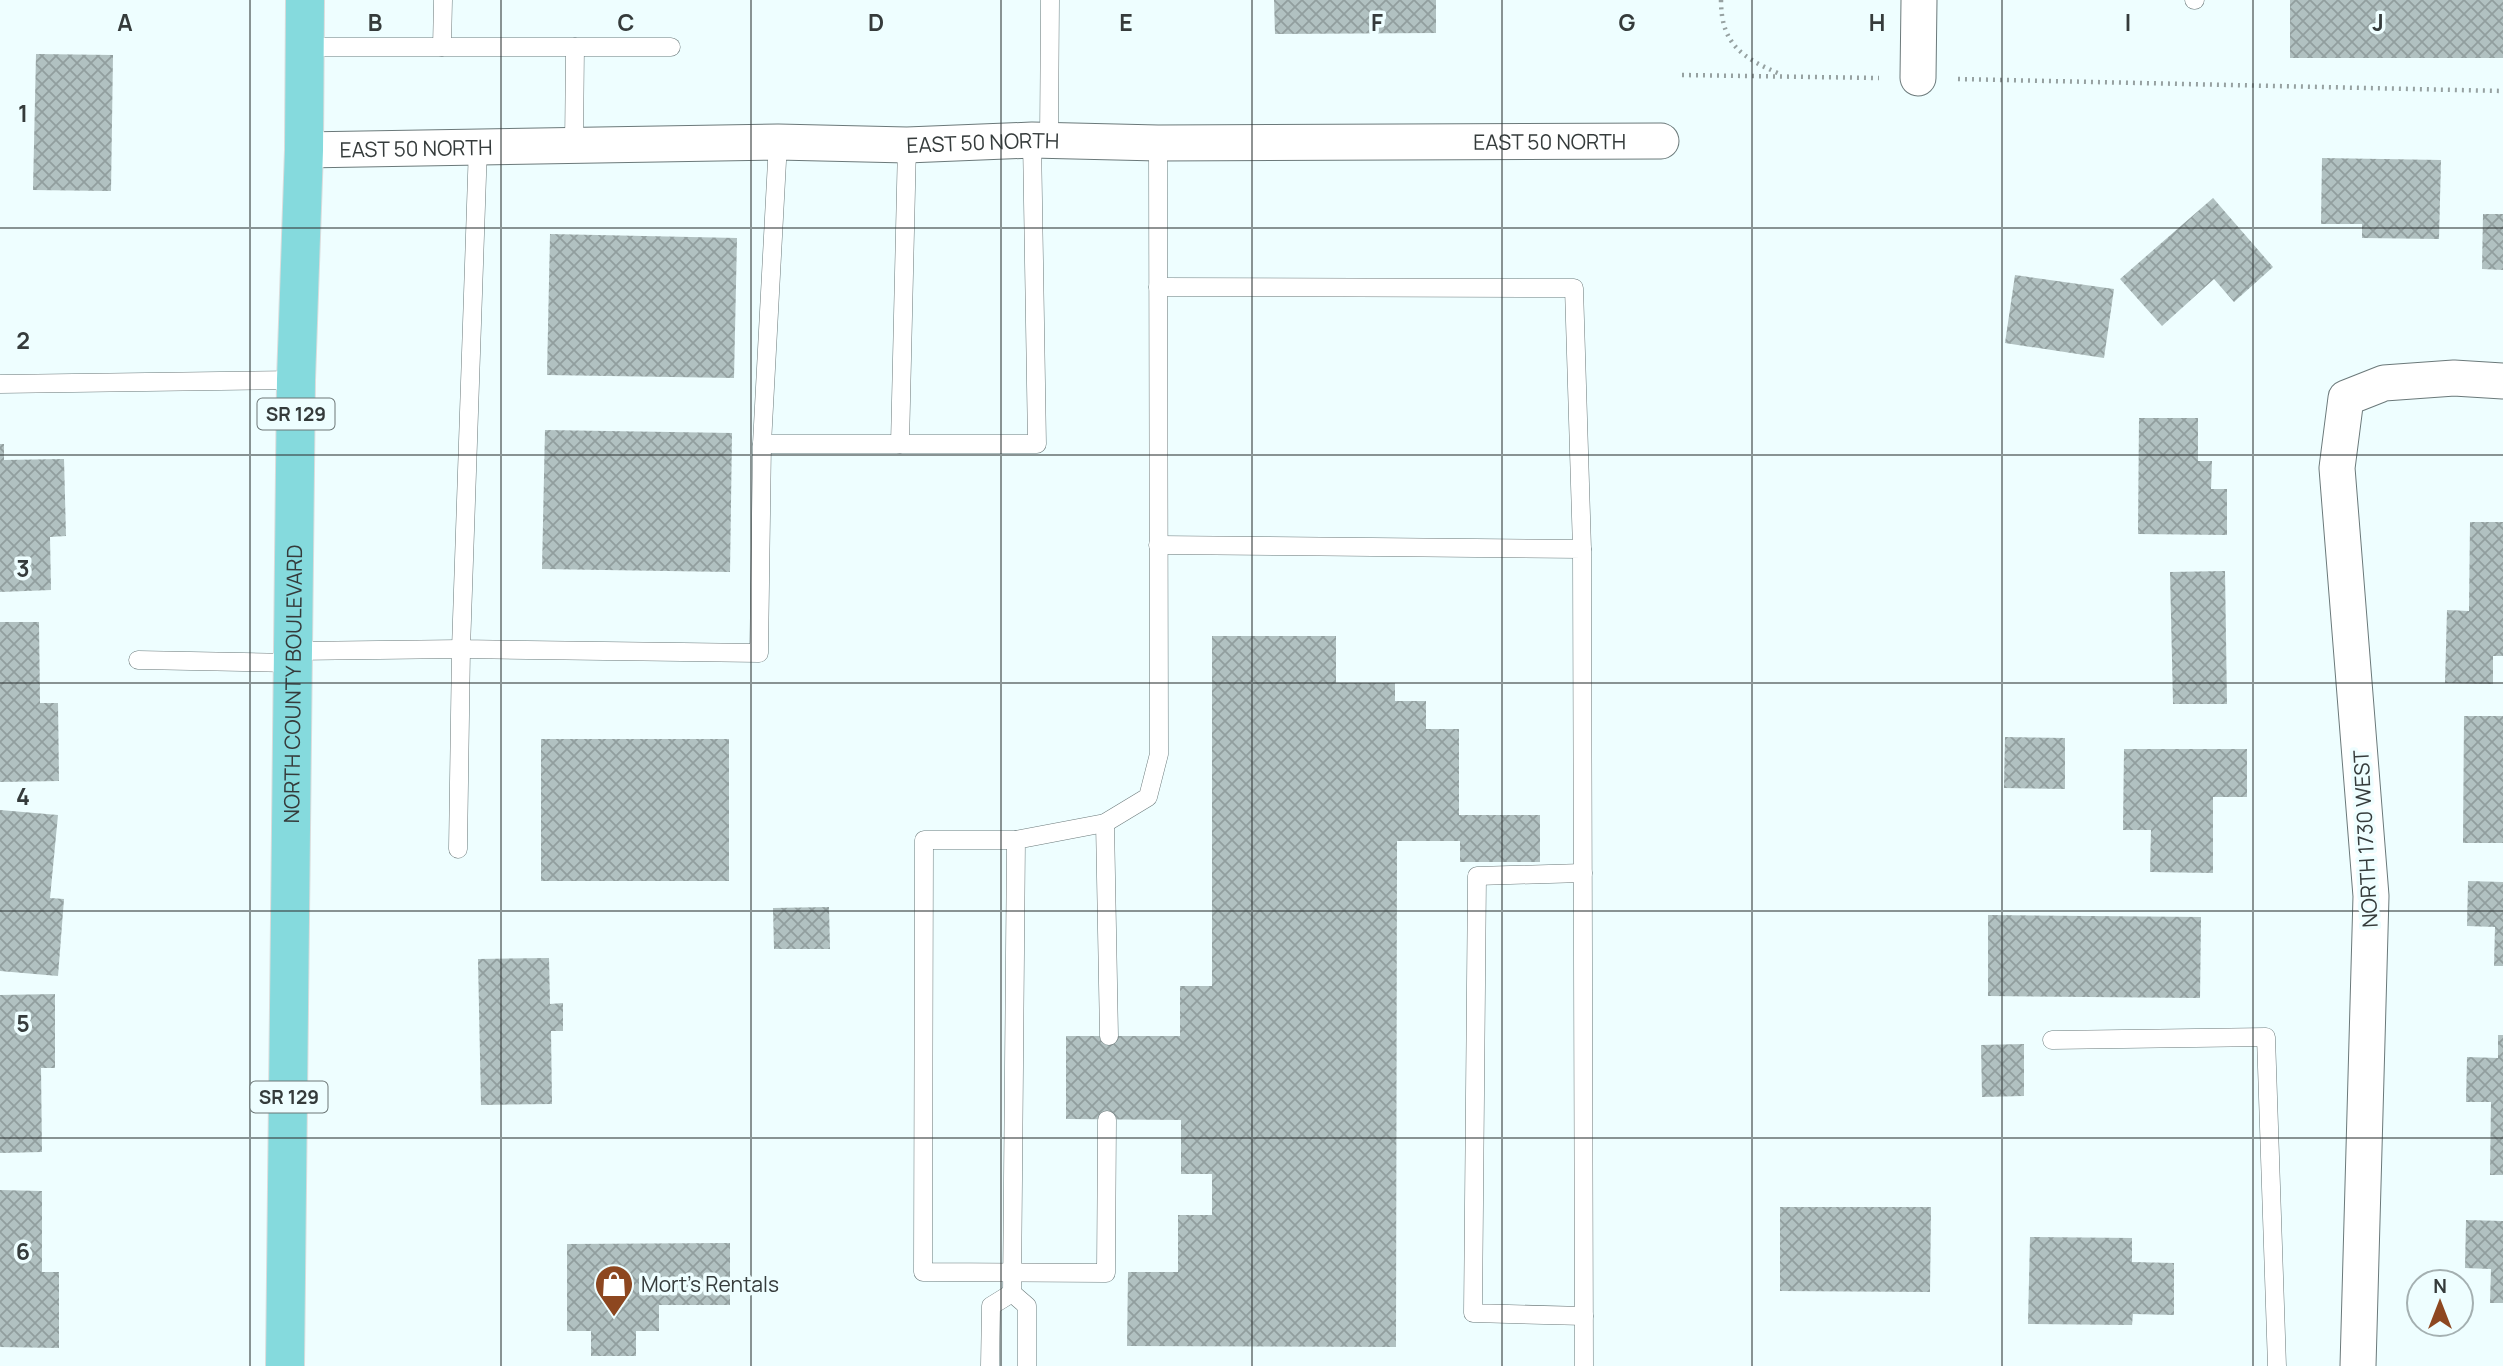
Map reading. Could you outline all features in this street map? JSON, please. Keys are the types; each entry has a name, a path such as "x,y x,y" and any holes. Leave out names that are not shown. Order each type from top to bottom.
{"main road":[{"name":"NORTH COUNTY BOULEVARD","path":"285,1366 296,380 304,150 305,0"}],"street":[{"path":"1918,78 1919,0"},
{"name":"EAST 50 NORTH","path":"304,150 778,142 907,145 1041,140 1158,143 1661,141"},
{"name":"NORTH 1730 WEST","path":"2358,1366 2371,896 2337,468 2346,398 2384,383 2454,378 2503,381"}],"lane":[{"path":"442,47 443,0"},
{"path":"762,443 1037,443 1041,140 1050,0"},
{"path":"305,47 671,47"},
{"path":"574,145 575,47"},
{"path":"138,660 295,657 461,649 760,653 762,443 778,142"},
{"path":"1107,1120 1106,1273 923,1272 924,840 1016,840 1105,823 1148,797 1159,754 1158,143"},
{"path":"900,443 907,145"},
{"path":"457,849 478,146"},
{"path":"1158,287 1574,288 1582,549 1584,1366"},
{"path":"0,384 296,380"},
{"path":"1158,545 1582,549"},
{"path":"1105,823 1109,1036"},
{"path":"1012,1293 1016,840"},
{"path":"1583,873 1477,876 1474,1312 1584,1316"},
{"path":"2052,1040 2266,1037 2277,1366"},
{"path":"990,1366 991,1306 1012,1293"},
{"path":"1012,1293 1027,1306 1027,1366"}],"path":[{"path":"1721,0 1729,42 1754,63 1784,76"},
{"path":"1682,75 2503,91"}],"building":[{"path":"1274,0 1436,0 1436,33 1275,34"},
{"path":"2290,0 2503,0 2503,58 2290,58"},
{"path":"36,54 113,55 111,191 33,190"},
{"path":"2322,158 2441,160 2439,239 2362,238 2362,224 2321,224"},
{"path":"2213,198 2273,267 2234,302 2214,279 2162,326 2120,279"},
{"path":"2483,214 2503,214 2503,270 2482,269"},
{"path":"550,234 737,238 734,378 547,375"},
{"path":"2015,275 2114,289 2104,358 2005,343"},
{"path":"2139,418 2198,418 2198,461 2212,461 2211,489 2227,489 2227,535 2138,534"},
{"path":"545,430 732,433 730,572 542,569"},
{"path":"0,444 4,444 4,460 64,459 66,536 50,537 51,590 0,592"},
{"path":"2470,522 2503,522 2503,656 2493,656 2493,684 2445,683 2447,610 2469,611"},
{"path":"2225,571 2227,704 2173,704 2170,572"},
{"path":"0,622 39,622 40,703 58,703 59,781 0,782"},
{"path":"1212,636 1336,636 1336,683 1395,683 1395,701 1426,701 1426,729 1459,729 1459,815 1540,815 1540,862 1460,862 1460,841 1397,841 1396,1347 1127,1346 1128,1272 1178,1272 1178,1215 1212,1215 1212,1174 1181,1174 1181,1120 1066,1119 1066,1036 1180,1036 1180,986 1212,986"},
{"path":"2464,716 2503,716 2503,843 2463,843"},
{"path":"2005,737 2065,738 2065,789 2004,788"},
{"path":"541,739 729,739 729,881 541,881"},
{"path":"2124,749 2247,749 2247,797 2213,797 2213,873 2150,872 2151,830 2123,830"},
{"path":"0,810 58,815 50,898 64,899 58,976 0,971"},
{"path":"2468,881 2503,882 2503,966 2494,966 2495,927 2467,926"},
{"path":"829,907 830,949 774,949 773,908"},
{"path":"1988,915 2201,917 2200,998 1988,996"},
{"path":"549,958 550,1004 563,1003 563,1031 551,1031 552,1104 481,1105 478,959"},
{"path":"55,994 55,1068 41,1068 42,1152 0,1153 0,995"},
{"path":"2498,1035 2503,1035 2503,1175 2490,1175 2491,1102 2466,1102 2467,1057 2498,1058"},
{"path":"2024,1044 2024,1096 1982,1097 1981,1045"},
{"path":"0,1190 42,1191 42,1272 59,1272 59,1348 0,1347"},
{"path":"1780,1207 1931,1207 1930,1292 1780,1291"},
{"path":"2466,1220 2503,1221 2503,1303 2490,1303 2491,1269 2465,1268"},
{"path":"2030,1237 2132,1238 2132,1262 2174,1263 2174,1315 2133,1314 2132,1325 2028,1324"},
{"path":"730,1243 730,1305 659,1305 659,1331 636,1331 636,1356 591,1356 591,1331 567,1331 567,1244"}],"place":[{"name":"Mort’s Rentals","path":"614,1318"}]}
